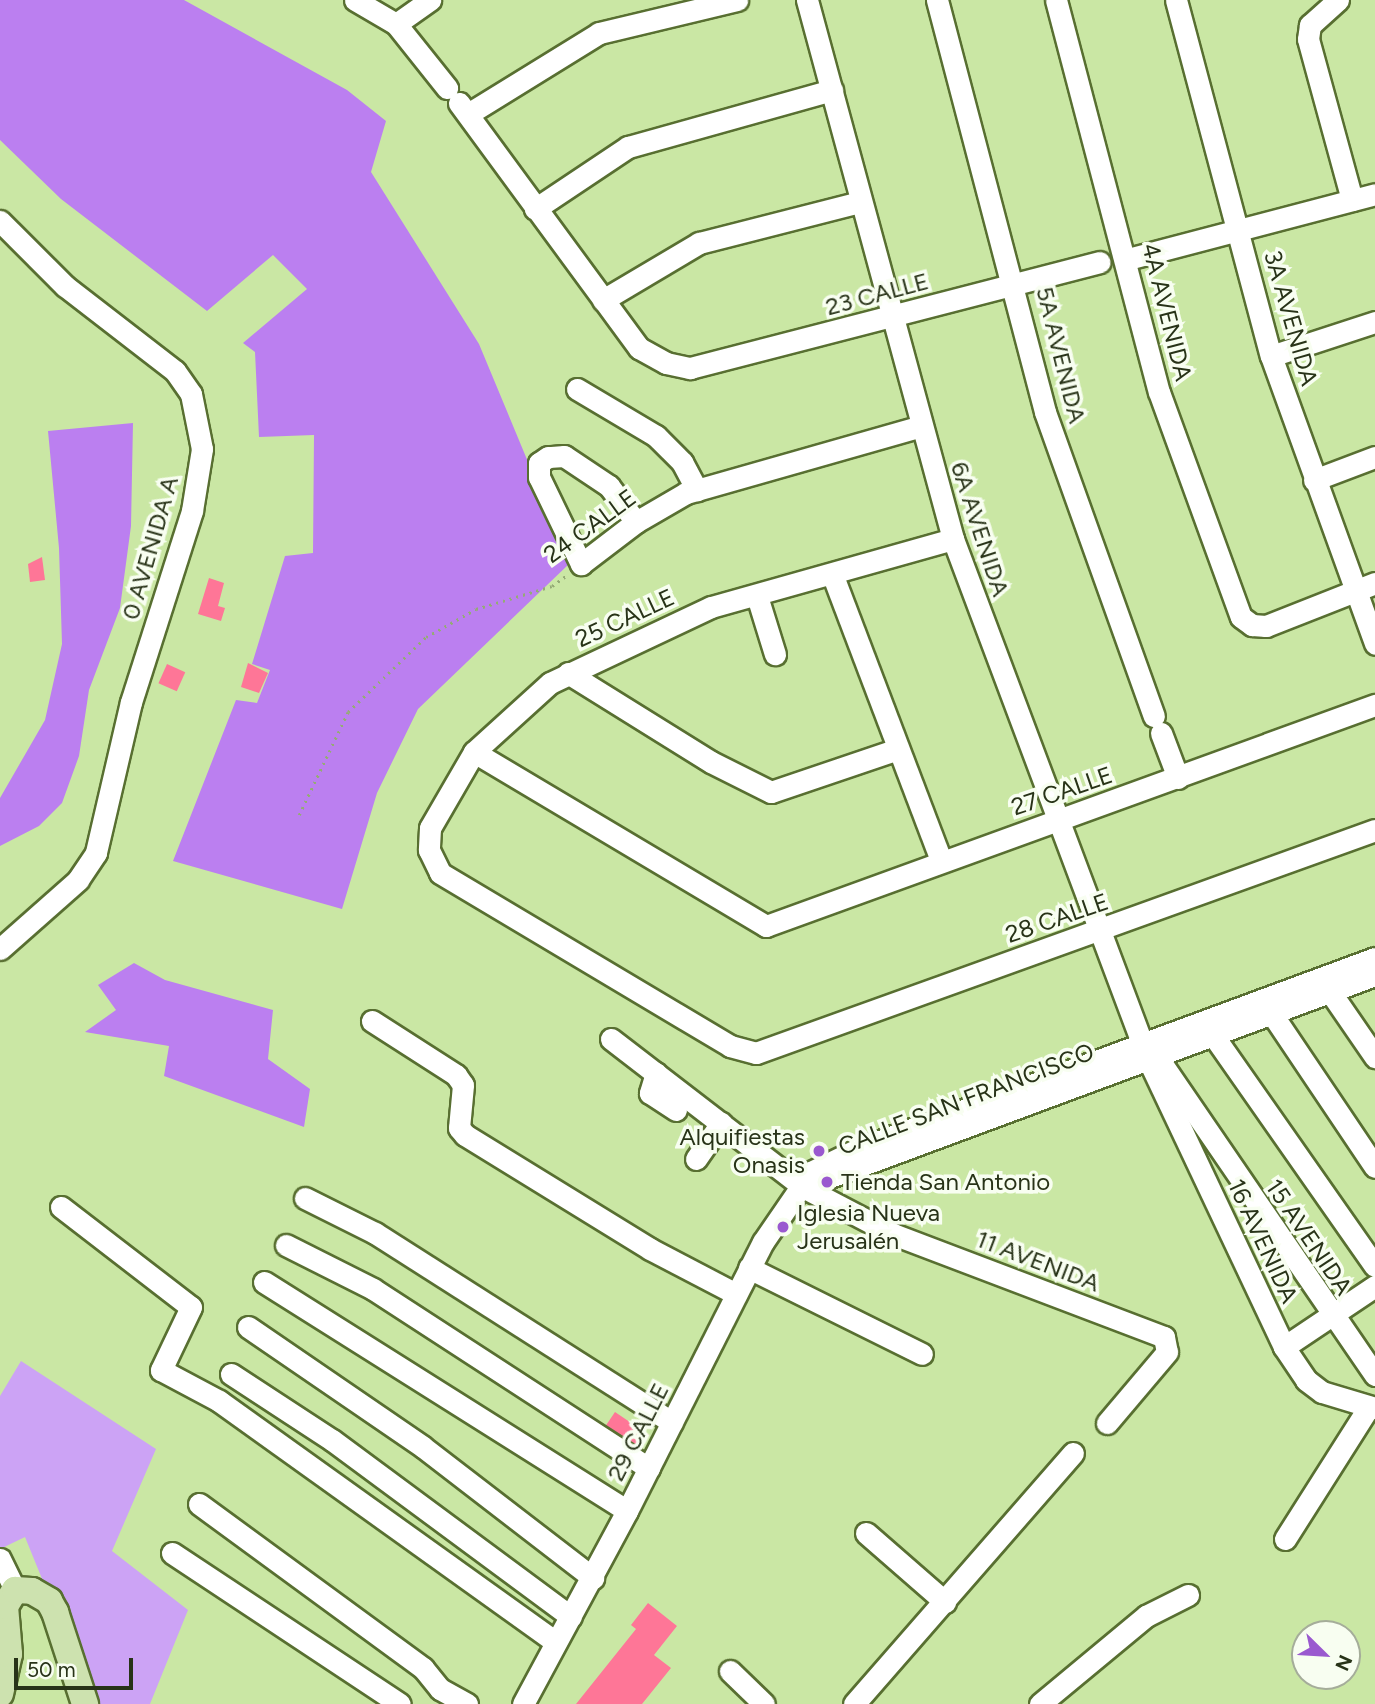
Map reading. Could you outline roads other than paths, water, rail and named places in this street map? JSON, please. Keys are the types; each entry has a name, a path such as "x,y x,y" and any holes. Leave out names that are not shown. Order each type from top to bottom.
{"main road":[{"path":"0,1694 9,1654 5,1606 15,1590 32,1591 50,1601 85,1704"}],"street":[{"path":"355,0 396,24 458,102 603,300 699,243 860,202"},
{"path":"396,24 430,0"},
{"path":"458,102 599,33 737,0"},
{"name":"6A AVENIDA","path":"807,0 890,319 953,539 1057,821 1149,1053"},
{"name":"5A AVENIDA","path":"937,0 1015,285 1045,412 1178,778"},
{"name":"4A AVENIDA","path":"1056,0 1128,259 1160,392 1241,617 1252,625 1266,626 1366,586"},
{"name":"3A AVENIDA","path":"1176,0 1271,356 1314,480 1366,586 1375,644"},
{"path":"1338,0 1310,25 1308,39 1352,200"},
{"path":"534,209 628,148 832,90"},
{"path":"1128,259 1375,194"},
{"name":"0 AVENIDA A","path":"0,221 65,286 175,371 191,394 200,422 202,449 192,511 131,702 96,853 78,880 0,949"},
{"name":"23 CALLE","path":"603,300 639,348 666,362 690,368 890,319 1101,262"},
{"path":"1271,356 1375,323"},
{"path":"577,389 656,436 682,462 697,490"},
{"name":"24 CALLE","path":"636,522 609,486 564,456 539,463 539,477 582,564 636,522 697,490 921,426"},
{"path":"1314,480 1375,457"},
{"name":"25 CALLE","path":"756,1053 730,1046 440,873 429,850 430,828 474,752 550,683 568,673 711,607 834,576 953,539"},
{"path":"834,576 941,860"},
{"path":"757,596 775,654"},
{"path":"568,673 711,762 771,792 898,749"},
{"name":"27 CALLE","path":"474,752 766,926 941,860 1178,778 1375,705"},
{"name":"28 CALLE","path":"756,1053 1375,831"},
{"name":"CALLE SAN FRANCISCO","path":"1149,1053 1375,958"},
{"name":"CALLE SAN FRANCISCO","path":"803,1186 811,1172 859,1149 1149,1053 1213,1035 1375,975"},
{"path":"1331,993 1375,1057"},
{"path":"1272,1014 1375,1167"},
{"path":"372,1021 456,1074 463,1085 459,1128 465,1135 650,1249 736,1294"},
{"path":"1213,1035 1375,1266"},
{"name":"11 AVENIDA","path":"611,1039 803,1186 893,1234 1164,1336 1168,1343 1167,1352 1107,1423"},
{"name":"15 AVENIDA","path":"1149,1053 1330,1315 1375,1375"},
{"name":"16 AVENIDA","path":"1149,1053 1284,1347 1306,1380 1322,1392 1371,1408"},
{"path":"656,1073 650,1093 676,1110"},
{"path":"696,1159 721,1123"},
{"name":"29 CALLE","path":"523,1704 628,1511 749,1268 803,1186"},
{"path":"305,1198 374,1233 672,1422"},
{"path":"61,1207 191,1307 161,1370 241,1416 556,1642"},
{"path":"286,1245 373,1289 649,1468"},
{"path":"749,1268 922,1354"},
{"path":"264,1282 628,1511"},
{"path":"1284,1347 1375,1286"},
{"path":"248,1327 423,1447 593,1578"},
{"path":"231,1374 332,1440 571,1617"},
{"path":"1285,1539 1371,1408"},
{"path":"854,1704 1073,1453"},
{"path":"199,1504 422,1668 440,1689 467,1704"},
{"path":"866,1533 945,1602"},
{"path":"172,1553 400,1704"},
{"path":"0,1559 15,1590"},
{"path":"1040,1704 1146,1615 1188,1595"},
{"path":"730,1671 764,1704"}],"place":[{"name":"Alquifiestas Onasis","path":"819,1151"},
{"name":"Tienda San Antonio","path":"827,1182"},
{"name":"Iglesia Nueva Jerusalén","path":"783,1227"}]}
